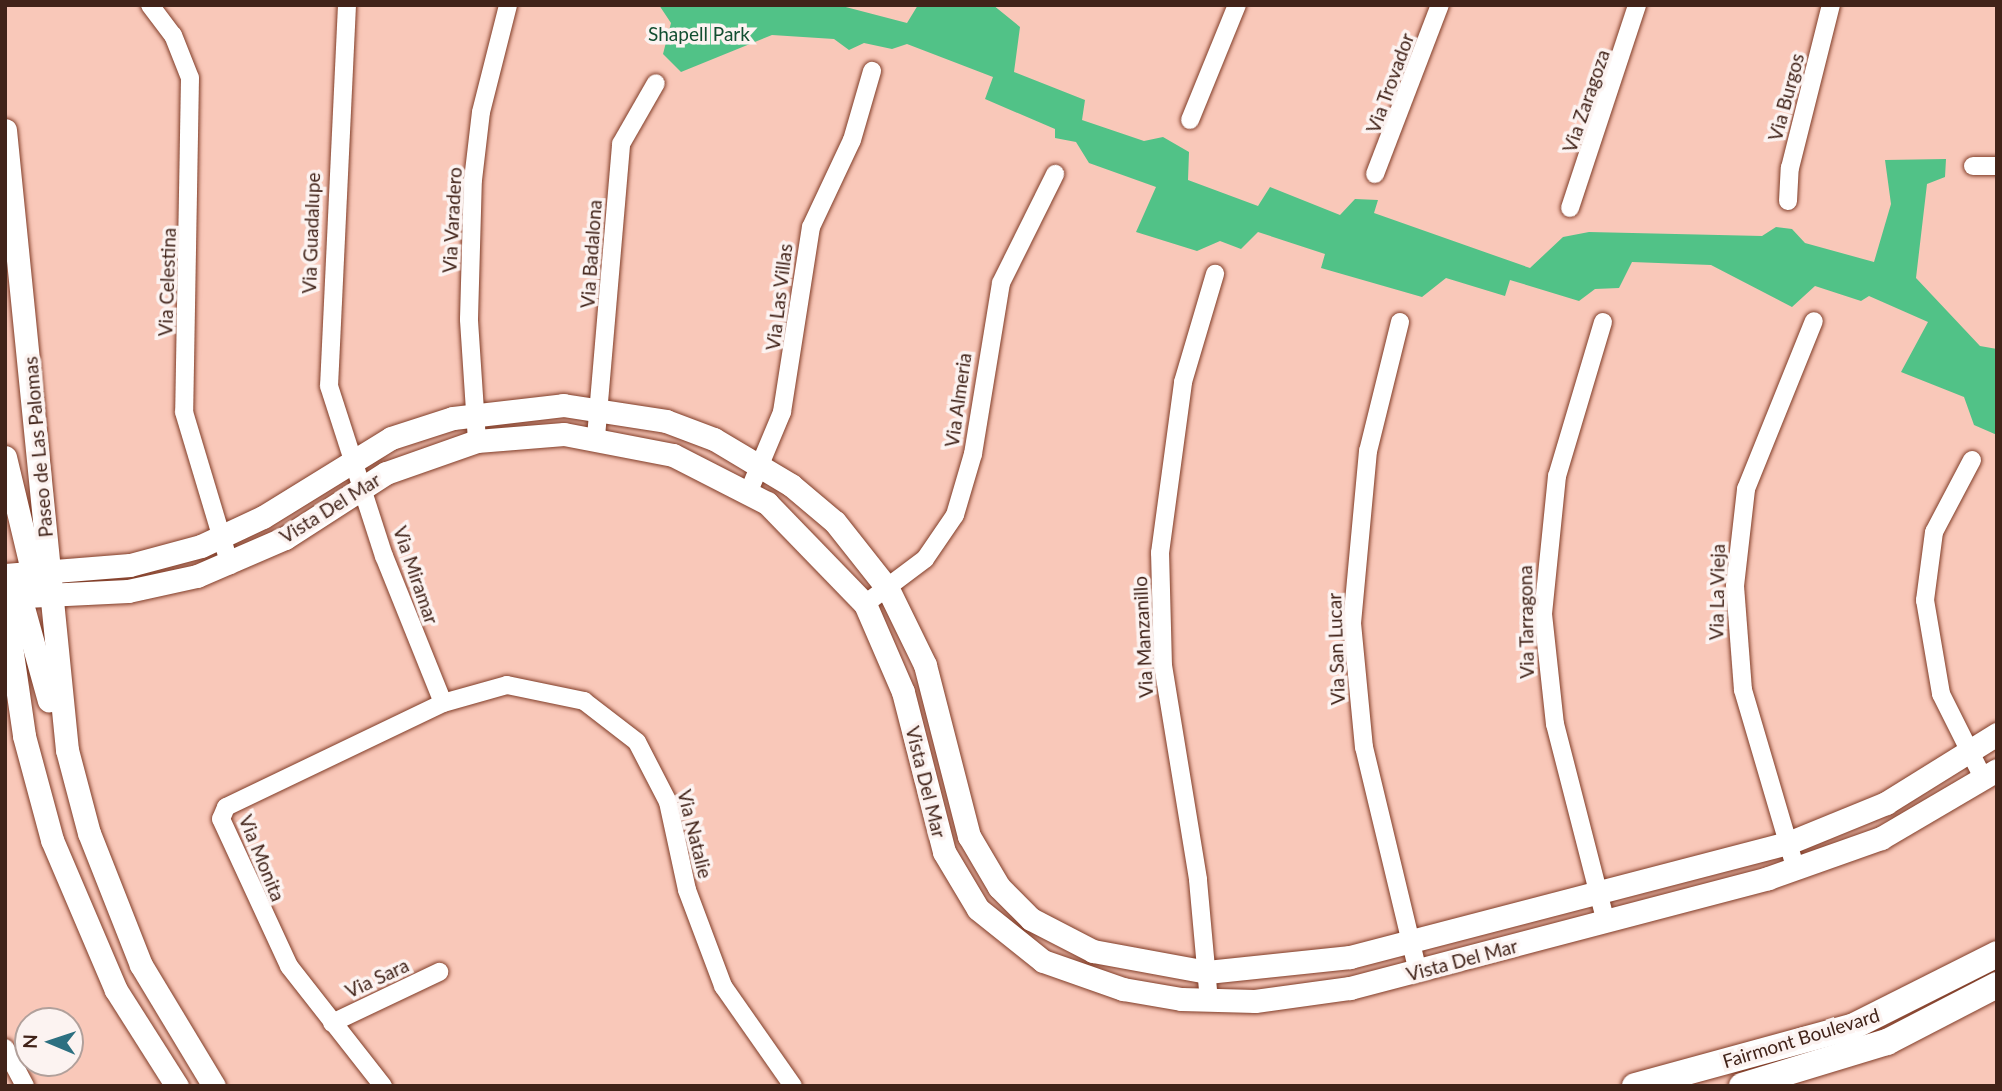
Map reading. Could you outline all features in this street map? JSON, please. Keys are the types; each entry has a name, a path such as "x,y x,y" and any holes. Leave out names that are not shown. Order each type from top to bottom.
{"main road":[{"name":"Fairmont Boulevard","path":"1636,1086 1854,1026 1997,954"},
{"name":"Fairmont Boulevard","path":"1742,1086 1887,1042 1997,985"}],"street":[{"name":"Via Celestina","path":"150,5 173,35 190,78 184,412 230,565"},
{"name":"Via Guadalupe","path":"347,5 327,363 332,407 350,460"},
{"name":"Via Varadero","path":"477,441 474,414 473,180 481,112 508,5"},
{"path":"1190,120 1237,5"},
{"name":"Via Trovador","path":"1376,174 1440,5"},
{"name":"Via Zaragoza","path":"1570,208 1637,5"},
{"name":"Via Burgos","path":"1788,201 1790,168 1830,5"},
{"name":"Via Las Villas","path":"749,491 762,465 788,384 806,245 852,139 872,71"},
{"name":"Via Badalona","path":"596,437 621,144 656,83"},
{"path":"5,130 7,166 28,321"},
{"path":"1973,166 1997,166"},
{"name":"Via Almeria","path":"865,604 925,559 955,515 973,454 1001,283 1055,174"},
{"path":"5,272 28,321"},
{"name":"Via Manzanillo","path":"1209,1001 1208,972 1163,666 1160,553 1183,382 1215,274"},
{"name":"Paseo de Las Palomas","path":"24,587 28,321"},
{"name":"Via La Vieja","path":"1796,870 1743,690 1735,586 1748,480 1814,321"},
{"name":"Via San Lucar","path":"1400,322 1364,475 1352,623 1364,747 1418,972"},
{"name":"Via Tarragona","path":"1602,322 1557,476 1543,614 1555,724 1606,922"},
{"name":"Vista Del Mar","path":"221,538 350,460 402,434 474,414 598,407 685,428 762,465 835,522 888,589 925,665 969,836 999,887 1031,919 1073,943 1138,963 1208,972 1292,967 1410,942 1788,843 1886,803 1997,734"},
{"name":"Vista Del Mar","path":"24,587 141,589 230,565 285,538 360,486 477,441 596,437 673,455 749,491 802,535 865,604 904,692 944,852 978,909 1043,961 1081,977 1209,1001 1305,996 1418,972 1796,870 1891,833 1990,774"},
{"path":"5,457 24,587 49,701 64,728"},
{"name":"Via Miramar","path":"350,460 443,703"},
{"path":"1972,460 1934,532 1925,600 1938,682 1968,754 1990,774"},
{"path":"24,587 145,562 221,538"},
{"path":"24,587 109,890 141,965 214,1086"},
{"path":"24,587 24,736 52,840 116,990 177,1086"},
{"name":"Via Natalie","path":"443,703 479,690 533,686 584,701 637,743 668,802 687,890 723,986 793,1086"},
{"name":"Via Monita","path":"383,1086 332,1023 271,935 221,819 226,807 443,703"},
{"name":"Via Sara","path":"332,1023 439,972"},
{"path":"5,1048 25,1086"}],"green space":[{"name":"Shapell Park","path":"659,5 838,5 907,23 918,5 993,5 1020,27 1014,72 1085,100 1082,120 1144,141 1163,137 1189,152 1188,180 1258,206 1270,187 1340,215 1355,199 1378,200 1374,213 1530,268 1563,237 1589,232 1762,236 1776,227 1792,229 1805,243 1874,262 1891,204 1885,160 1946,159 1945,177 1927,184 1916,278 1980,346 1997,349 1997,435 1974,425 1964,397 1901,372 1928,322 1869,296 1861,301 1815,286 1792,307 1711,265 1632,262 1619,288 1595,289 1579,301 1510,280 1505,296 1446,278 1422,297 1321,268 1325,254 1258,232 1241,249 1220,241 1197,251 1136,232 1156,187 1089,163 1076,142 1055,138 1055,129 985,99 993,77 907,44 892,49 864,43 849,50 834,39 772,35 681,72 663,54 671,23"}]}
